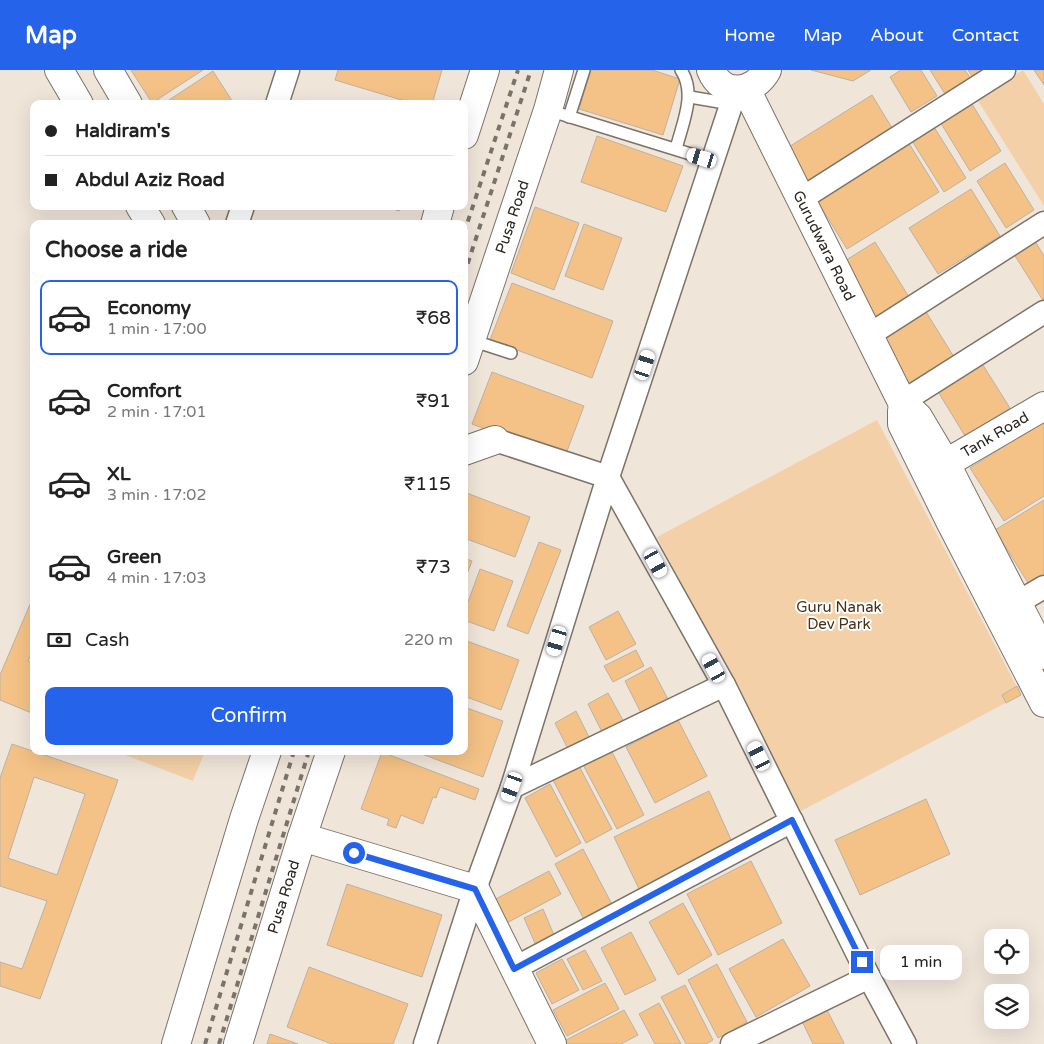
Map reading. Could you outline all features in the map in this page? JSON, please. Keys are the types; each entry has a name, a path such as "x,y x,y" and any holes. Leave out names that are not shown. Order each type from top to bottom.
{"street":[{"path":"59,70 77,100"},
{"path":"108,70 126,100"},
{"path":"277,100 288,70"},
{"path":"468,123 485,70"},
{"name":"Pusa Road","path":"468,348 558,114 559,70"},
{"path":"711,70 718,81 738,94"},
{"path":"425,1044 475,889 512,787 608,477 713,161 738,94 755,85 767,70"},
{"path":"801,199 1004,70"},
{"name":"Gurudwara Road","path":"738,94 801,199 902,402 918,416 936,469 1044,703"},
{"path":"869,335 1044,223"},
{"path":"902,402 1044,312"},
{"name":"Tank Road","path":"936,469 1044,406"},
{"path":"468,430 608,477 724,685 869,977 905,1044"},
{"path":"468,450 496,440"},
{"name":"Gurudwara Road","path":"936,469 1017,603 1044,655"},
{"path":"1017,603 1044,586"},
{"path":"512,787 724,685"},
{"path":"176,1044 244,819 266,755"},
{"name":"Pusa Road","path":"238,1044 302,837 330,755"},
{"path":"514,969 792,820"},
{"path":"302,837 475,889 552,1044"},
{"path":"732,1044 869,977"}],"lane":[{"path":"584,70 558,114 713,161"},
{"path":"676,149 690,97 685,76 681,70"},
{"path":"690,97 738,94"},
{"path":"468,351 511,353"}],"green space":[{"path":"1023,70 1044,104 1044,206 977,99"},
{"name":"Guru Nanak Dev Park","path":"877,420 1021,695 801,811 657,537"},
{"path":"125,755 203,755 193,781"}],"building":[{"path":"131,70 203,70 157,100 150,100"},
{"path":"338,70 442,70 433,100 402,100 335,80"},
{"path":"591,70 652,70 680,79 663,135 579,109"},
{"path":"811,70 871,70 853,81"},
{"path":"901,70 921,70 937,96 911,112 890,77"},
{"path":"930,70 965,70 972,81 947,97"},
{"path":"968,70 985,70 973,78"},
{"path":"1034,70 1044,70 1044,85"},
{"path":"213,71 231,100 169,100"},
{"path":"872,95 892,128 808,181 787,148"},
{"path":"970,101 1001,151 970,171 939,120"},
{"path":"934,127 966,178 944,192 912,141"},
{"path":"597,136 683,166 666,212 581,182"},
{"path":"905,137 939,192 847,249 813,194"},
{"path":"1005,163 1034,210 1006,228 977,181"},
{"path":"971,189 1000,236 938,274 909,228"},
{"path":"535,207 579,223 554,290 511,273"},
{"path":"584,224 622,238 603,290 565,276"},
{"path":"1033,238 1044,256 1044,302 1012,251"},
{"path":"875,242 914,305 879,327 840,264"},
{"path":"512,283 613,321 592,378 490,340"},
{"path":"923,307 954,357 909,386 877,335"},
{"path":"981,362 1010,408 965,436 937,390"},
{"path":"492,372 584,406 564,459 472,424"},
{"path":"1044,421 1044,496 1004,521 970,468"},
{"path":"468,494 530,517 515,557 468,539"},
{"path":"1044,500 1044,577 1030,586 995,530"},
{"path":"539,542 561,550 528,634 507,626"},
{"path":"468,560 472,561 468,572"},
{"path":"480,569 513,581 494,631 468,621 468,602"},
{"path":"30,604 30,656 28,661 30,662 30,712 0,700 0,675"},
{"path":"618,611 636,644 606,660 589,627"},
{"path":"468,641 519,660 501,710 468,698"},
{"path":"636,650 644,666 613,682 604,666"},
{"path":"651,667 670,703 643,717 625,681"},
{"path":"1017,686 1021,695 1006,703 1002,695"},
{"path":"608,693 625,724 604,736 588,704"},
{"path":"468,708 503,721 483,777 425,755 468,755"},
{"path":"576,711 589,737 568,749 555,723"},
{"path":"678,720 707,776 655,803 626,747"},
{"path":"12,744 30,750 30,755 44,755 118,780 40,999 0,986 0,962 22,969 47,901 0,886 0,778","holes":["34,777 85,794 57,875 8,858"]},
{"path":"608,744 644,815 617,829 580,759"},
{"path":"381,755 390,755 479,789 475,800 440,787 436,798 433,797 423,824 401,815 396,828 387,825 389,819 361,809"},
{"path":"578,764 612,829 586,843 552,778"},
{"path":"550,784 581,843 556,857 525,798"},
{"path":"709,791 733,844 641,893 614,837"},
{"path":"926,799 950,854 860,895 835,840"},
{"path":"583,849 616,912 588,927 555,864"},
{"path":"751,861 782,923 718,955 687,894"},
{"path":"549,871 561,894 503,925 490,902"},
{"path":"347,884 442,915 422,977 327,945"},
{"path":"683,903 712,955 678,975 649,922"},
{"path":"543,909 557,942 538,950 524,918"},
{"path":"631,932 656,980 625,995 601,948"},
{"path":"783,939 810,986 756,1017 729,969"},
{"path":"585,950 602,981 583,990 567,959"},
{"path":"562,959 579,990 552,1004 536,973"},
{"path":"717,964 747,1022 718,1038 688,980"},
{"path":"309,967 408,1004 393,1044 332,1044 287,1027"},
{"path":"605,983 619,1009 567,1036 553,1010"},
{"path":"685,985 713,1040 706,1044 686,1044 661,997"},
{"path":"659,1003 681,1044 655,1044 639,1014"},
{"path":"825,1006 844,1043 842,1044 813,1044 801,1019"},
{"path":"624,1010 638,1035 621,1044 565,1044 564,1041"},
{"path":"270,1034 298,1044 267,1044"}],"railway":[{"path":"468,221 518,70"},
{"path":"468,263 531,70"},
{"path":"205,1044 293,755"},
{"path":"219,1044 308,755"}],"route":[{"path":"354,853 475,889 514,969 792,820 862,962"}]}
